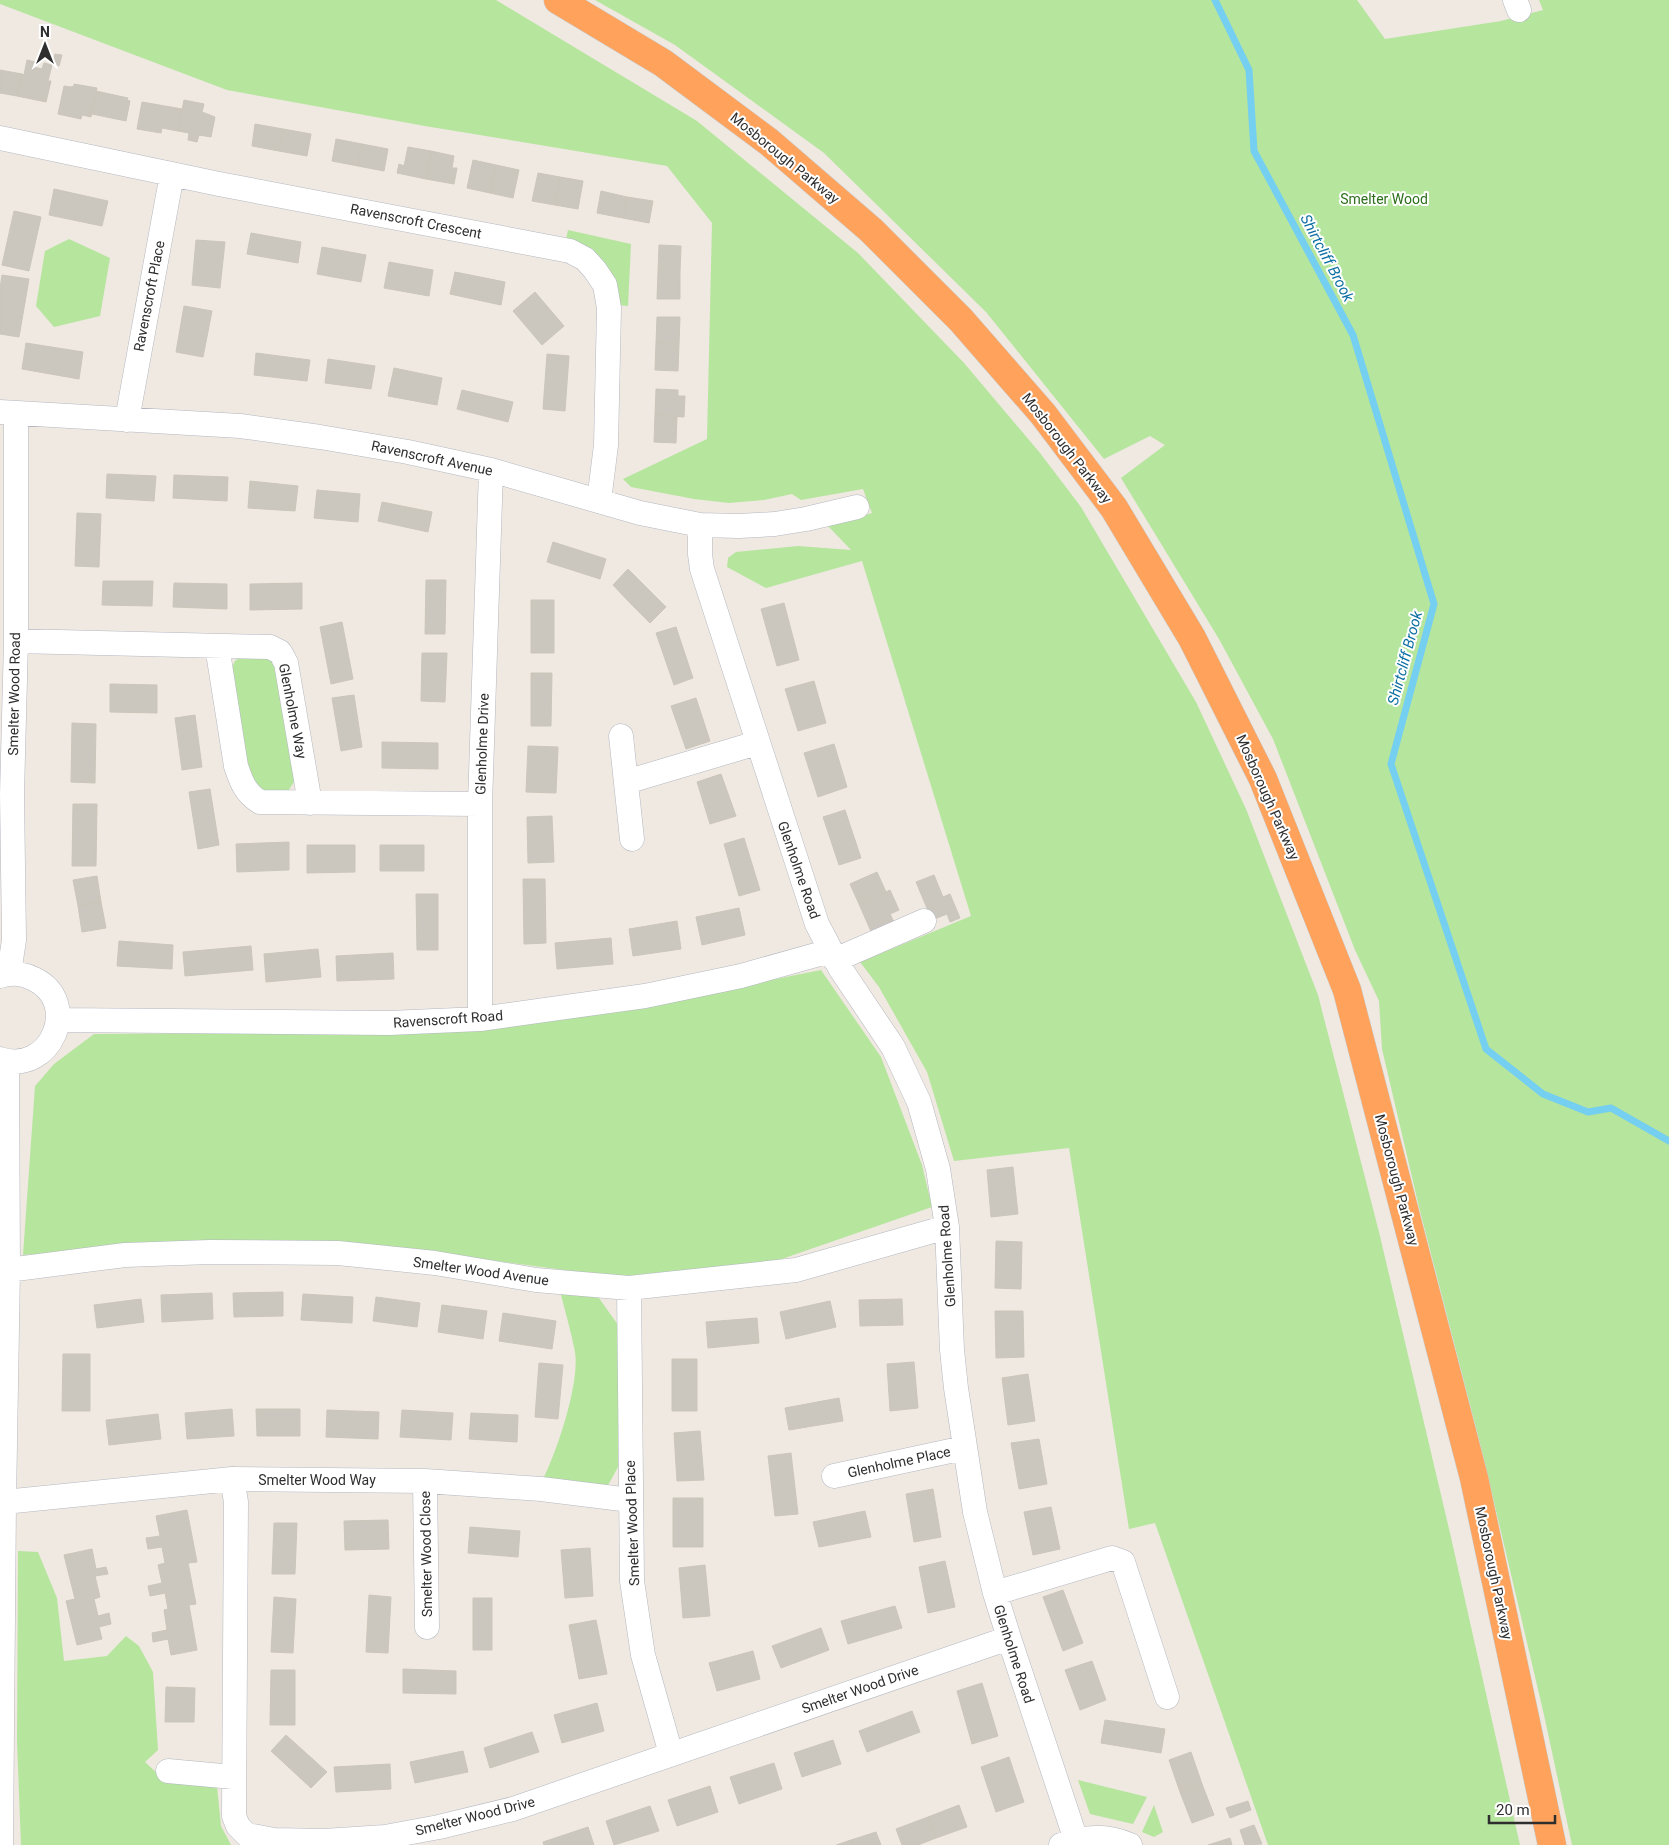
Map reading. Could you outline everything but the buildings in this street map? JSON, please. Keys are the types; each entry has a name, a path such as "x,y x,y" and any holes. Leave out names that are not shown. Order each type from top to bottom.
{"highway":[{"name":"Mosborough Parkway","path":"558,0 663,63 769,142 871,230 960,320 1042,414 1114,508 1192,638 1263,779 1347,990 1474,1478 1552,1845"}],"street":[{"name":"Ravenscroft Crescent","path":"0,138 172,174 570,251 585,259 605,285 609,308 606,445 599,501"},
{"name":"Ravenscroft Place","path":"127,420 172,174"},
{"name":"Ravenscroft Avenue","path":"8,413 240,426 320,436 491,470 640,513 700,525 739,526 775,524 806,520 857,506"},
{"name":"Smelter Wood Road","path":"4,974 14,940 6,793 16,642 8,604 8,413"},
{"name":"Glenholme Drive","path":"480,1019 480,804 491,470"},
{"name":"Glenholme Road","path":"700,525 702,569 814,915 833,955 893,1047 919,1102 938,1170 947,1227 952,1350 964,1448 975,1512 995,1593 1068,1842"},
{"name":"Glenholme Way","path":"16,642 270,647 280,652 286,662 310,803"},
{"path":"217,646 236,766 242,784 251,796 260,802 480,804"},
{"path":"621,736 632,840"},
{"path":"626,782 757,743"},
{"name":"Ravenscroft Road","path":"58,1020 389,1023 480,1019 645,996 741,976 833,955 924,921"},
{"path":"1,1845 3,1453 8,1270 4,1230 4,1060 30,1059 44,1051 55,1034 58,1020 58,1009 52,995 42,983 24,974 4,974"},
{"name":"Smelter Wood Avenue","path":"8,1270 135,1255 210,1252 338,1253 435,1263 536,1280 629,1288 796,1270 947,1227"},
{"name":"Smelter Wood Place","path":"629,1288 632,1581 643,1655 671,1754"},
{"name":"Glenholme Place","path":"834,1476 964,1448"},
{"name":"Smelter Wood Way","path":"4,1502 232,1479 425,1481 541,1490 630,1500"},
{"name":"Smelter Wood Drive","path":"232,1479 236,1502 234,1816 238,1826 247,1834 274,1843 385,1837 513,1810 1009,1638"},
{"name":"Smelter Wood Close","path":"425,1481 427,1627"},
{"path":"995,1593 1112,1558 1123,1562 1167,1697"},
{"path":"168,1772 233,1777"},
{"path":"1068,1842 1097,1837 1130,1845"}],"green space":[{"path":"0,0 496,0 697,121 858,253 964,363 1040,453 1081,507 1196,702 1246,809 1318,995 1379,1232 1450,1533 1520,1845 1268,1845 1155,1523 1129,1529 1069,1148 954,1161 927,1072 879,987 860,962 971,916 862,561 766,588 727,567 728,558 736,552 798,546 851,550 828,526 872,513 863,489 801,500 792,494 764,500 729,503 694,499 631,487 623,479 707,439 712,223 667,166 425,126 227,90 0,4"},
{"name":"Smelter Wood","path":"595,0 1357,0 1385,39 1501,21 1543,10 1539,0 1669,0 1669,1845 1572,1845 1544,1715 1483,1455 1419,1207 1382,1049 1379,1001 1355,950 1273,739 1219,639 1121,478 1165,445 1150,436 1104,459 986,312 824,153 675,45"},
{"path":"568,230 631,244 628,306 618,305 566,240"},
{"path":"69,239 110,258 100,316 54,327 36,306 45,251"},
{"path":"240,657 275,658 296,779 288,791 263,793 250,778 232,667"},
{"path":"821,970 881,1057 922,1165 932,1207 776,1261 632,1279 406,1249 216,1241 23,1255 35,1086 54,1064 94,1034 399,1032 608,1012"},
{"path":"560,1291 599,1298 618,1325 618,1467 606,1489 542,1481 566,1417 571,1399 576,1365 575,1352"},
{"path":"18,1551 38,1552 57,1598 64,1661 107,1656 126,1636 139,1646 153,1672 158,1750 145,1762 158,1774 217,1786 221,1826 231,1845 21,1845 17,1742"},
{"path":"1078,1780 1147,1797 1133,1824 1090,1814"},
{"path":"1154,1805 1163,1832 1154,1837 1142,1832"}],"waterway":[{"name":"Shirtcliff Brook","path":"1215,0 1249,70 1254,151 1353,335 1434,604 1391,764 1486,1049 1543,1094 1588,1112 1611,1108 1669,1141"}]}
